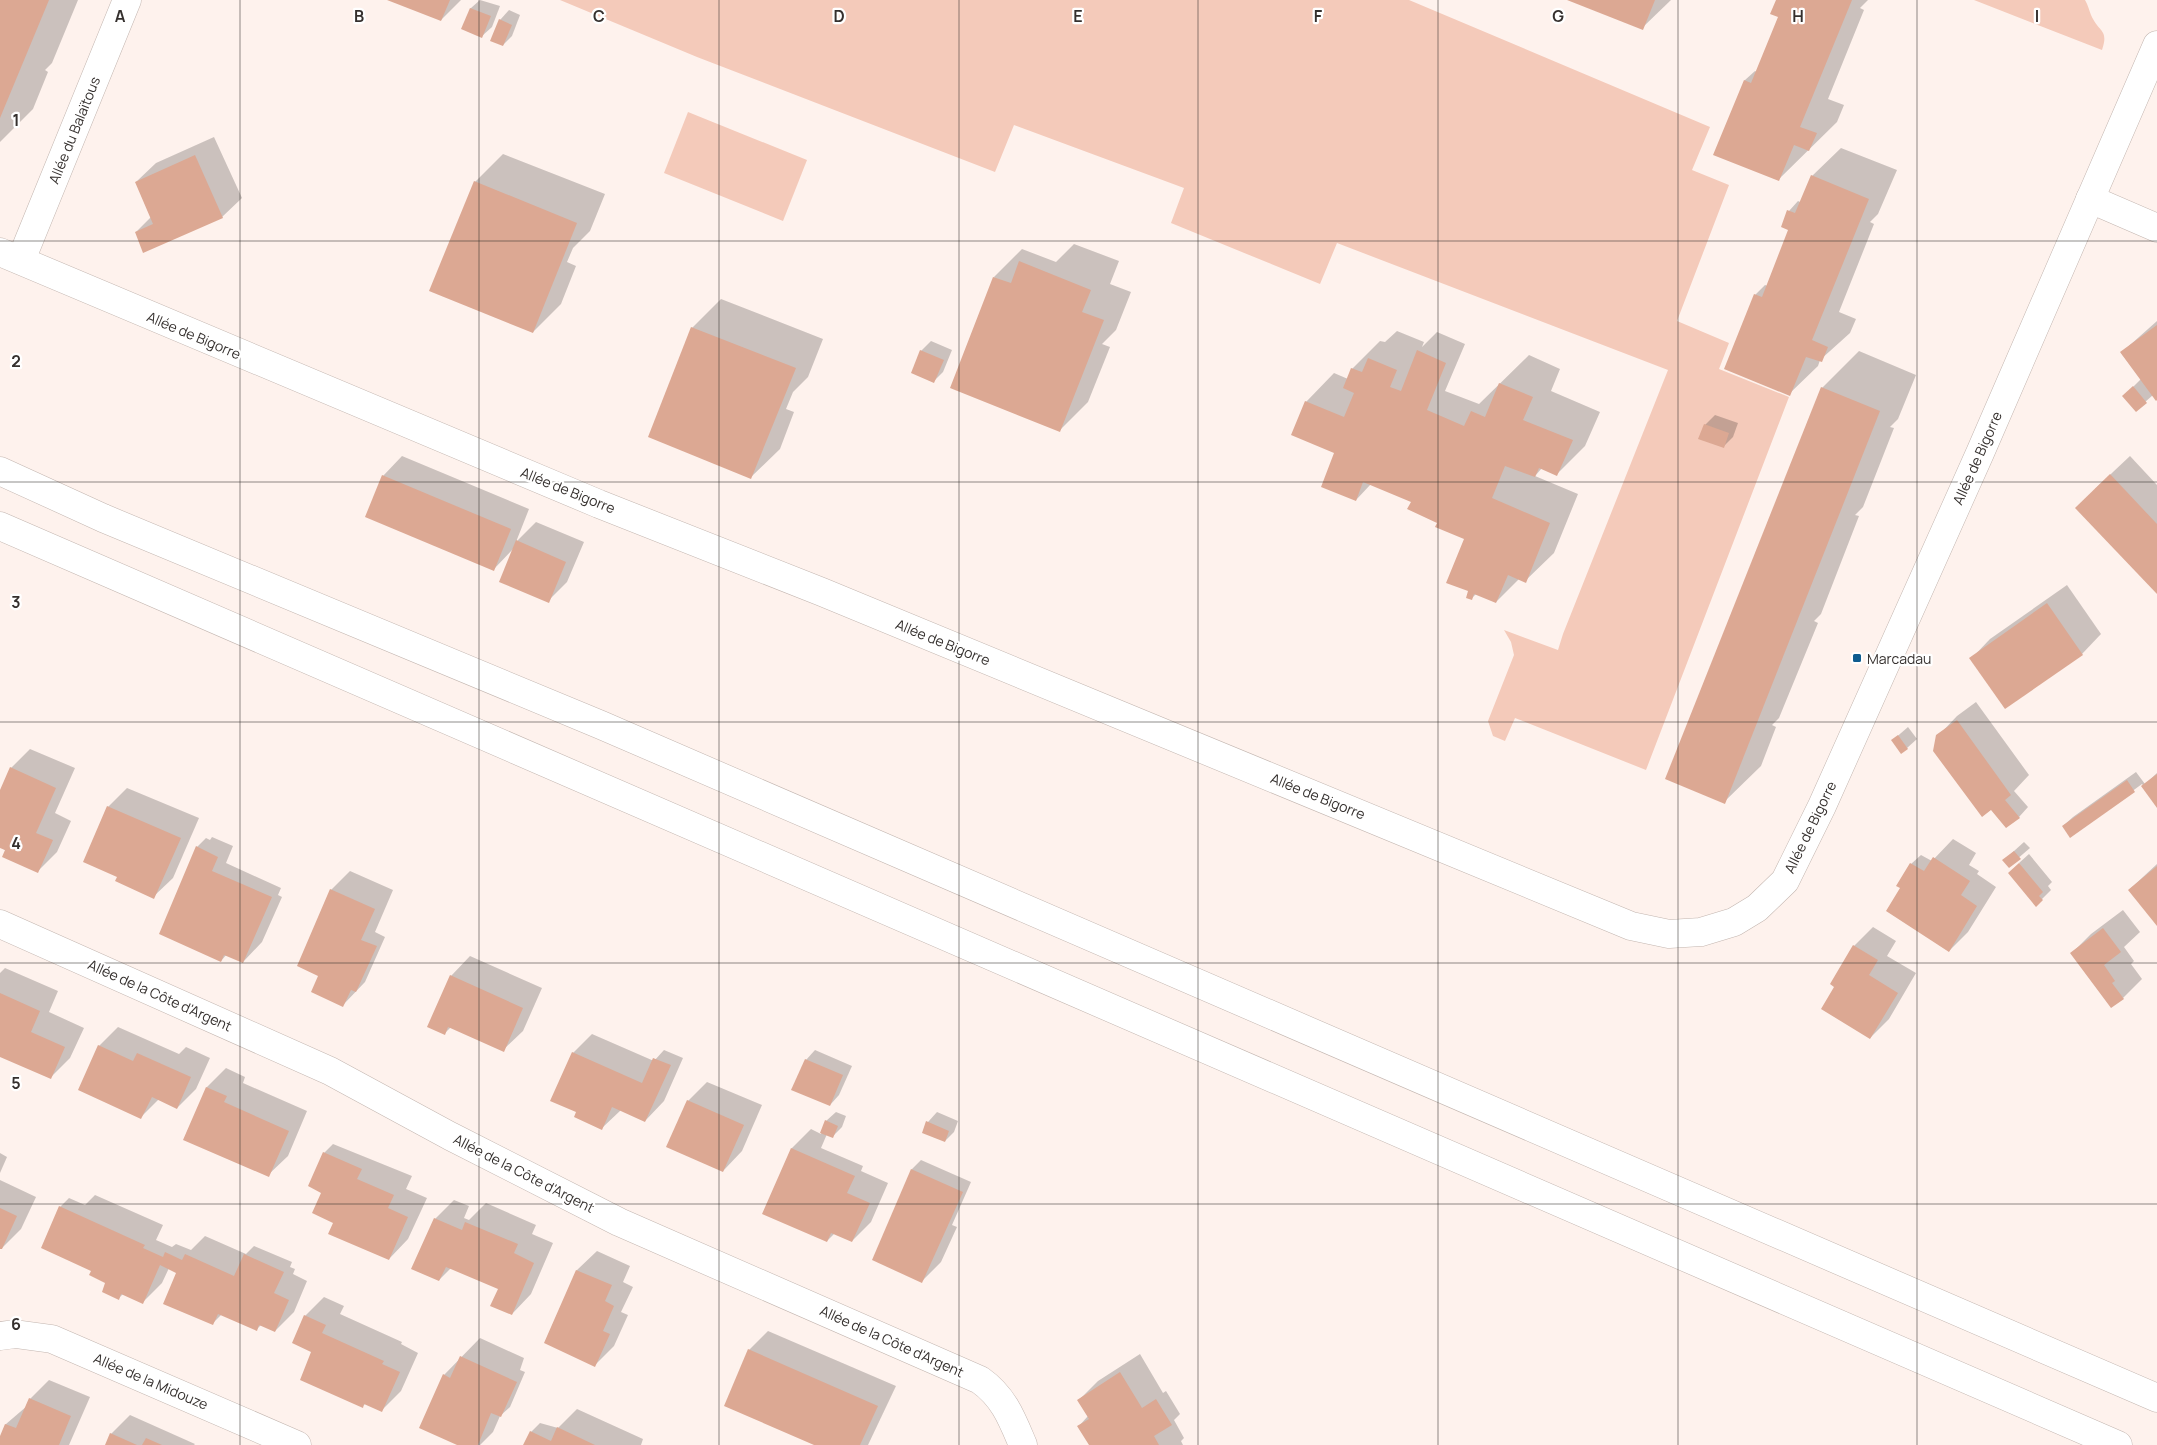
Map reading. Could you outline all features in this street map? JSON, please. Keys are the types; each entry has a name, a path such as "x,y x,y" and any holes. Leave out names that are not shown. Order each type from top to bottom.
{"main road":[{"name":"Allée du Balaïtous","path":"10,256 128,0"},
{"name":"Allée de Bigorre","path":"10,256 250,359 599,504 831,596 1630,926 1669,934 1701,932 1734,922 1757,908 1785,880 1822,806 2157,45"},
{"path":"2090,199 2157,228"},
{"path":"0,471 103,518 611,729 2157,1398"},
{"path":"0,526 2118,1445"},
{"name":"Allée de la Côte d'Argent","path":"0,924 330,1071 450,1136 619,1222 980,1380 993,1390 1004,1403 1023,1445"},
{"name":"Allée de la Midouze","path":"0,1336 15,1334 52,1339 297,1445"}],"shaded area":[{"path":"560,0 1409,0 1710,127 1692,170 1729,185 1677,321 1729,343 1719,369 1789,397 1646,770 1515,718 1505,741 1493,736 1488,721 1514,655 1511,642 1504,630 1558,650 1668,370 1337,243 1320,284 1171,223 1184,188 1014,125 995,172 697,57"},
{"path":"1974,0 2085,0 2094,21 2104,34 2102,50"},
{"path":"688,112 807,160 783,221 664,173"}],"building":[{"path":"0,0 49,0 0,118"},
{"path":"387,0 450,0 441,21"},
{"path":"1567,0 1655,0 1643,30"},
{"path":"1776,0 1852,0 1800,127 1817,133 1809,151 1794,145 1779,181 1713,155 1744,80 1751,83 1778,17 1770,14"},
{"path":"470,8 491,16 482,38 461,29"},
{"path":"499,19 512,25 503,46 490,41"},
{"path":"195,155 223,218 143,253 135,232 153,224 135,182"},
{"path":"1811,175 1869,199 1812,340 1828,347 1822,362 1806,357 1790,396 1724,369 1754,294 1762,297 1788,230 1781,227 1787,210 1795,213"},
{"path":"474,181 577,223 533,333 429,291"},
{"path":"1019,261 1091,290 1082,312 1104,320 1060,432 950,388 993,277 1011,283"},
{"path":"2157,325 2157,400 2156,401 2120,352"},
{"path":"691,327 796,368 751,479 648,437"},
{"path":"920,350 944,360 934,383 911,373"},
{"path":"1417,350 1446,363 1427,410 1464,426 1471,411 1485,417 1499,383 1533,397 1523,420 1573,440 1557,476 1539,468 1535,477 1505,466 1492,498 1550,523 1526,583 1508,575 1496,603 1474,594 1472,600 1466,598 1468,591 1446,583 1464,539 1435,527 1437,523 1407,509 1411,502 1363,482 1356,501 1321,487 1334,453 1291,435 1305,401 1344,417 1354,393 1343,388 1351,368 1362,372 1368,358 1397,370 1390,387 1401,391"},
{"path":"2133,386 2147,403 2136,412 2122,396"},
{"path":"1821,387 1880,411 1725,804 1665,779"},
{"path":"1704,424 1729,433 1724,448 1698,439"},
{"path":"2110,474 2157,524 2157,594 2075,508"},
{"path":"382,475 511,529 494,571 365,517"},
{"path":"516,540 566,562 549,603 499,582"},
{"path":"2047,603 2083,655 2005,709 1969,658"},
{"path":"1957,720 2011,795 2005,800 2020,818 2006,828 1991,810 1982,817 1933,751 1936,735"},
{"path":"1898,735 1908,749 1901,754 1891,740"},
{"path":"10,767 56,788 36,833 53,840 38,873 2,857 5,850 0,848 0,790"},
{"path":"2157,774 2157,808 2141,786"},
{"path":"2127,780 2135,792 2070,838 2062,826"},
{"path":"107,806 181,838 154,899 115,881 117,877 83,862"},
{"path":"196,846 218,857 212,871 272,897 243,963 224,955 221,962 159,934"},
{"path":"2014,851 2021,859 2009,868 2002,860"},
{"path":"1933,857 1970,881 1961,895 1977,906 1949,952 1886,911 1900,888 1896,886 1910,863 1924,871"},
{"path":"2019,863 2043,892 2039,896 2043,900 2036,907 2008,873"},
{"path":"2157,866 2157,926 2128,890"},
{"path":"330,889 375,909 361,940 377,946 356,992 351,990 343,1007 311,992 318,976 297,966"},
{"path":"2103,928 2121,952 2104,965 2115,981 2112,983 2124,999 2111,1008 2070,953"},
{"path":"1853,945 1878,960 1869,975 1898,993 1870,1039 1821,1009 1834,987 1830,984"},
{"path":"450,975 523,1008 504,1052 448,1027 445,1035 427,1027"},
{"path":"0,993 40,1011 31,1032 65,1047 51,1079 0,1057"},
{"path":"98,1045 133,1061 137,1053 191,1077 177,1109 152,1097 141,1119 78,1090"},
{"path":"572,1052 642,1083 653,1058 671,1065 645,1122 612,1107 602,1130 574,1117 576,1112 550,1101"},
{"path":"805,1059 843,1075 830,1106 791,1090"},
{"path":"206,1087 227,1096 224,1102 289,1131 269,1177 183,1140"},
{"path":"687,1100 744,1125 723,1172 666,1147"},
{"path":"825,1120 838,1126 833,1138 820,1133"},
{"path":"926,1121 949,1131 945,1142 922,1133"},
{"path":"791,1148 855,1176 847,1193 870,1203 852,1242 831,1233 827,1242 762,1214"},
{"path":"323,1152 362,1169 357,1179 394,1195 388,1208 408,1217 389,1260 328,1234 333,1223 312,1213 321,1193 308,1186"},
{"path":"911,1169 963,1192 922,1283 872,1260"},
{"path":"59,1206 145,1245 143,1248 163,1257 165,1252 182,1260 185,1254 234,1276 244,1254 284,1272 274,1293 289,1300 275,1332 259,1325 257,1331 218,1314 213,1325 163,1304 176,1273 160,1265 143,1304 121,1294 119,1300 102,1292 105,1283 89,1275 91,1271 41,1248"},
{"path":"0,1208 17,1216 2,1249 0,1249"},
{"path":"434,1218 462,1230 465,1222 518,1244 514,1253 534,1263 512,1315 490,1306 498,1289 446,1267 439,1281 411,1269"},
{"path":"576,1270 612,1285 605,1301 614,1306 603,1331 610,1334 595,1367 544,1343"},
{"path":"304,1315 326,1325 322,1333 384,1361 382,1364 400,1372 382,1412 364,1404 363,1408 300,1380 311,1352 292,1343"},
{"path":"748,1349 878,1406 860,1445 814,1445 724,1406"},
{"path":"460,1356 517,1382 501,1417 491,1413 478,1445 457,1445 419,1428 443,1374 450,1378"},
{"path":"1120,1372 1142,1408 1156,1399 1172,1425 1154,1436 1159,1445 1089,1445 1077,1426 1089,1419 1077,1400"},
{"path":"29,1398 71,1416 59,1445 0,1445 0,1436 5,1424 16,1428"},
{"path":"557,1427 595,1445 523,1445 530,1431 551,1441"},
{"path":"110,1433 137,1445 105,1445"},
{"path":"146,1438 162,1445 142,1445"}],"place":[{"name":"Marcadau","path":"1857,658"}]}
